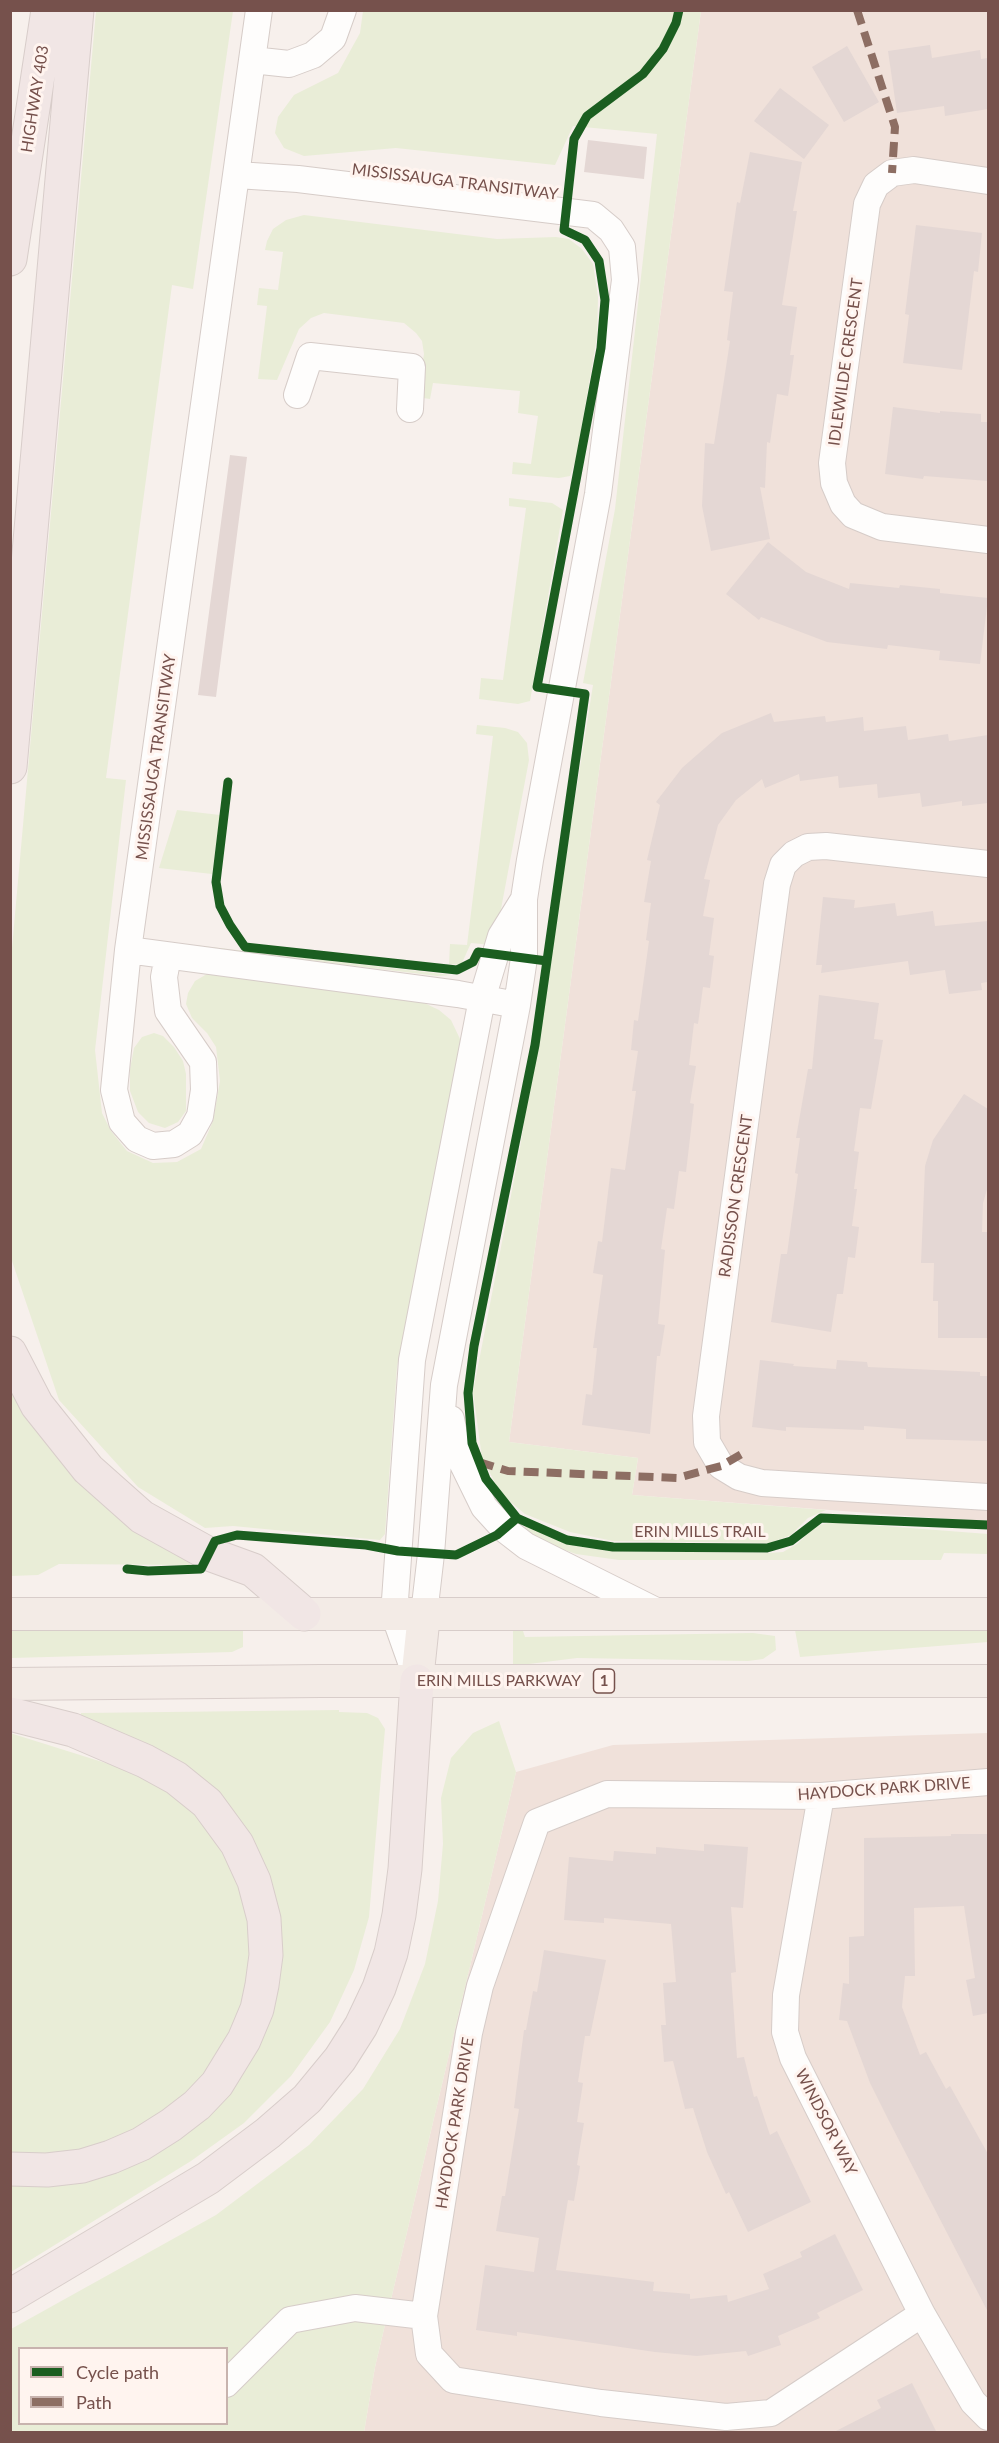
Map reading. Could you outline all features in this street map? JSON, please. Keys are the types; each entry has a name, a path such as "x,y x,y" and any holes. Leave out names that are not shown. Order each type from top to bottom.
{"highway":[{"name":"HIGHWAY 403","path":"10,259 48,10"},
{"path":"10,767 77,10"},
{"path":"10,1353 37,1405 88,1468 142,1517 209,1554 252,1570 304,1614"},
{"path":"10,2296 208,2178 268,2133 307,2099 361,2026 379,1988 391,1953 399,1916 405,1869 417,1681"},
{"path":"10,1714 73,1730 145,1761 176,1778 207,1803 237,1844 254,1881 264,1919 266,1955 259,2001 244,2040 217,2084 197,2104 141,2144 111,2157 82,2166 47,2170 10,2169"}],"main road":[{"path":"10,1614 988,1614"},
{"path":"417,1681 424,1614"},
{"name":"ERIN MILLS PARKWAY","path":"10,1684 988,1681"}],"street":[{"name":"MISSISSAUGA TRANSITWAY","path":"168,956 164,977 168,1011 203,1062 204,1090 200,1116 190,1134 174,1144 153,1146 137,1139 122,1122 114,1090 128,950 259,10"},
{"path":"252,60 289,64 313,55 333,38 343,10"},
{"name":"IDLEWILDE CRESCENT","path":"988,182 914,170 891,173 876,185 867,204 832,463 834,483 843,504 853,515 882,527 988,540"},
{"name":"MISSISSAUGA TRANSITWAY","path":"237,175 298,179 593,215 611,230 622,247 625,280 598,494 524,899"},
{"path":"297,395 310,356 412,367 410,409"},
{"name":"RADISSON CRESCENT","path":"988,864 826,846 808,848 794,854 783,865 777,884 706,1416 707,1442 721,1466 739,1477 762,1483 988,1497"},
{"path":"417,1681 394,1614 412,1360 482,999 501,936 524,899"},
{"path":"424,1614 444,1385 517,1005 524,958 524,899"},
{"path":"128,950 517,1005"},
{"path":"444,1385 458,1454 484,1507 504,1529 526,1546 663,1614"},
{"name":"HAYDOCK PARK DRIVE","path":"922,2314 771,2413 726,2417 601,2403 453,2380 429,2354 424,2316 469,2033 480,1986 537,1822 608,1794 821,1796 988,1782"},
{"name":"WINDSOR WAY","path":"821,1796 786,1995 785,2032 793,2058 922,2314 973,2402 988,2417"},
{"path":"228,2382 290,2320 355,2308 424,2316"}],"shaded area":[{"path":"701,11 988,11 988,1522 632,1495 638,1458 509,1442"},
{"path":"988,1733 988,2432 364,2432 375,2367 516,1772 613,1745"}],"green space":[{"path":"96,11 233,11 193,289 172,285 106,778 126,780 95,1050 102,1113 111,1131 127,1151 153,1163 177,1162 201,1149 213,1121 220,1081 216,1047 207,1033 192,1018 186,1004 188,993 195,981 207,974 420,1001 439,1010 451,1020 460,1039 460,1064 397,1367 385,1534 380,1540 233,1526 205,1528 138,1487 59,1400 11,1258 11,959"},
{"path":"363,11 701,11 509,1442 638,1458 632,1495 826,1510 808,1518 791,1535 770,1543 613,1541 570,1532 525,1514 501,1494 482,1458 473,1392 519,1154 593,685 583,683 615,509 657,134 573,126 555,165 396,148 304,156 284,148 275,133 278,117 294,95 338,73 360,33"},
{"path":"304,215 497,239 556,237 569,239 582,249 593,264 598,297 597,337 576,459 570,476 559,478 512,474 513,462 531,464 538,416 518,413 520,391 433,383 430,399 417,397 424,354 422,341 404,323 324,313 311,318 299,329 277,380 258,379 267,306 257,305 259,288 278,290 283,252 265,250 267,241 273,229 286,220"},
{"path":"509,498 552,503 563,510 530,701 518,704 479,699 481,678 503,680 526,508 509,506"},
{"path":"477,725 518,732 527,743 529,760 498,925 492,945 471,943 461,965 449,964 450,944 467,945 493,736 476,734"},
{"path":"177,810 220,815 212,874 159,868"},
{"path":"194,945 451,975 437,976"},
{"path":"154,1033 163,1036 174,1047 183,1061 186,1074 186,1111 178,1122 165,1128 149,1123 138,1112 130,1091 130,1069 134,1048 142,1037"},
{"path":"10,1389 29,1421 74,1476 192,1562 189,1565 59,1564 38,1575 11,1576"},
{"path":"832,1522 988,1534 988,1554 944,1553 941,1560 619,1560 576,1554 548,1544 524,1529 526,1525 576,1546 609,1551 769,1553 783,1552 797,1544 816,1526"},
{"path":"243,1627 243,1647 232,1652 11,1658 10,1630"},
{"path":"795,1630 988,1630 988,1642 800,1657"},
{"path":"513,1631 523,1631 525,1637 753,1633 775,1636 776,1650 763,1659 748,1661 577,1658 513,1666"},
{"path":"339,1710 339,1712 367,1713 378,1718 385,1729 369,1917 354,1970 330,2022 291,2076 244,2123 191,2161 11,2272 11,2179 140,2158 271,2005 246,1834 81,1720 81,1713"},
{"path":"499,1721 516,1772 375,2367 364,2432 11,2432 11,2329 216,2215 309,2145 363,2089 400,2029 425,1964 438,1901 443,1844 441,1798 451,1758 473,1733"},
{"path":"10,1733 131,1771 173,1795 205,1824 228,1859 240,1886 252,1945 244,1999 229,2037 207,2072 172,2105 127,2134 83,2150 38,2155 11,2152"}],"building":[{"path":"930,45 932,58 980,50 981,59 988,58 988,109 945,116 944,106 897,113 888,51"},
{"path":"847,46 879,102 844,122 812,67"},
{"path":"780,88 829,125 804,159 754,121"},
{"path":"588,140 647,147 644,179 584,172"},
{"path":"750,152 802,162 793,211 797,211 782,305 797,307 790,355 794,355 788,396 777,394 770,443 767,442 765,488 760,487 770,539 711,551 702,506 705,443 714,444 722,393 730,341 727,340 733,292 724,291 737,202 740,203"},
{"path":"916,225 982,233 978,272 974,271 962,370 903,363 909,315 905,314"},
{"path":"893,407 940,413 940,411 981,414 981,422 988,422 988,481 924,476 923,479 885,474"},
{"path":"230,455 247,457 216,697 198,695"},
{"path":"768,542 806,572 849,589 850,583 899,588 900,585 940,589 940,593 988,598 980,664 939,660 940,651 888,645 887,649 827,642 761,617 759,620 726,594"},
{"path":"771,713 774,722 825,716 826,722 863,717 864,731 906,726 908,740 948,734 949,741 988,735 988,803 962,806 962,801 922,807 920,793 878,798 877,784 839,788 838,776 800,781 799,774 765,788 762,779 736,800 718,825 704,879 710,880 703,916 714,918 709,955 714,956 710,988 703,987 698,1024 694,1023 689,1065 696,1066 690,1103 694,1104 686,1172 679,1171 674,1209 667,1208 661,1249 665,1250 658,1324 665,1325 660,1356 657,1356 650,1434 582,1425 586,1394 592,1395 597,1348 593,1348 603,1275 593,1273 598,1241 602,1242 611,1168 625,1170 636,1091 632,1091 638,1051 631,1050 634,1020 638,1021 649,941 646,940 651,903 644,902 651,861 647,860 660,805 656,802 682,768 722,733"},
{"path":"823,897 855,900 854,908 895,903 897,916 933,911 935,926 988,921 988,982 981,983 982,990 949,994 945,970 910,975 908,961 821,973 822,965 816,965"},
{"path":"819,995 879,1003 874,1039 883,1040 871,1109 860,1108 854,1151 859,1152 852,1226 859,1227 855,1258 848,1257 843,1294 837,1294 831,1332 771,1322 781,1254 787,1254 798,1174 795,1173 800,1138 796,1138 808,1069 812,1069"},
{"path":"964,1094 988,1109 988,1186 983,1203 982,1232 988,1232 988,1338 938,1338 938,1301 933,1301 934,1263 921,1263 925,1166 933,1140"},
{"path":"760,1360 794,1364 793,1366 836,1369 837,1360 867,1362 868,1367 980,1372 980,1376 988,1376 988,1441 906,1439 906,1429 864,1426 864,1430 786,1427 786,1431 752,1427"},
{"path":"951,1834 987,1834 988,2013 973,2016 966,1980 975,1978 964,1906 914,1908 915,1976 905,1976 902,2007 920,2055 926,2052 946,2089 950,2086 988,2154 988,2312 870,2083 847,2021 839,2020 843,1983 849,1984 849,1937 864,1936 864,1838 951,1836"},
{"path":"704,1844 748,1847 743,1908 731,1907 736,1972 731,1973 737,2058 744,2057 754,2097 757,2096 770,2135 777,2131 811,2202 748,2232 729,2192 726,2194 707,2152 693,2108 685,2109 673,2061 664,2062 661,2025 666,2025 663,1983 676,1982 671,1924 604,1918 604,1923 564,1920 569,1857 613,1861 614,1851 656,1854 656,1847 704,1851"},
{"path":"544,1950 606,1960 590,2036 585,2036 578,2082 583,2083 577,2122 584,2123 577,2165 580,2166 574,2201 568,2200 556,2270 654,2282 653,2291 690,2294 690,2299 727,2295 728,2302 769,2289 763,2274 802,2257 800,2252 835,2234 863,2290 817,2313 820,2318 778,2336 781,2345 748,2356 746,2351 697,2356 655,2352 517,2332 517,2336 476,2330 485,2265 534,2272 539,2238 496,2231 502,2196 505,2196 519,2109 514,2108 524,2030 526,2030 533,1991 537,1992"},
{"path":"912,2383 937,2433 832,2433 881,2408 877,2400"}],"marked path":[{"path":"857,10 895,127 892,173"},
{"path":"479,1462 508,1471 677,1478 721,1466 747,1451"}],"cycle path":[{"name":"ERIN MILLS TRAIL","path":"679,10 676,23 663,49 643,74 587,116 574,139 564,230 585,240 599,261 605,300 601,348 537,687 585,694 535,1045 474,1346 468,1393 472,1443 486,1479 517,1518 567,1540 613,1547 767,1548 791,1541 821,1518 988,1525"},
{"path":"228,782 216,882 220,906 245,947 457,970 473,962 478,952 547,961"},
{"path":"127,1569 148,1571 201,1569 215,1541 237,1535 456,1555 497,1535 517,1518"}]}
